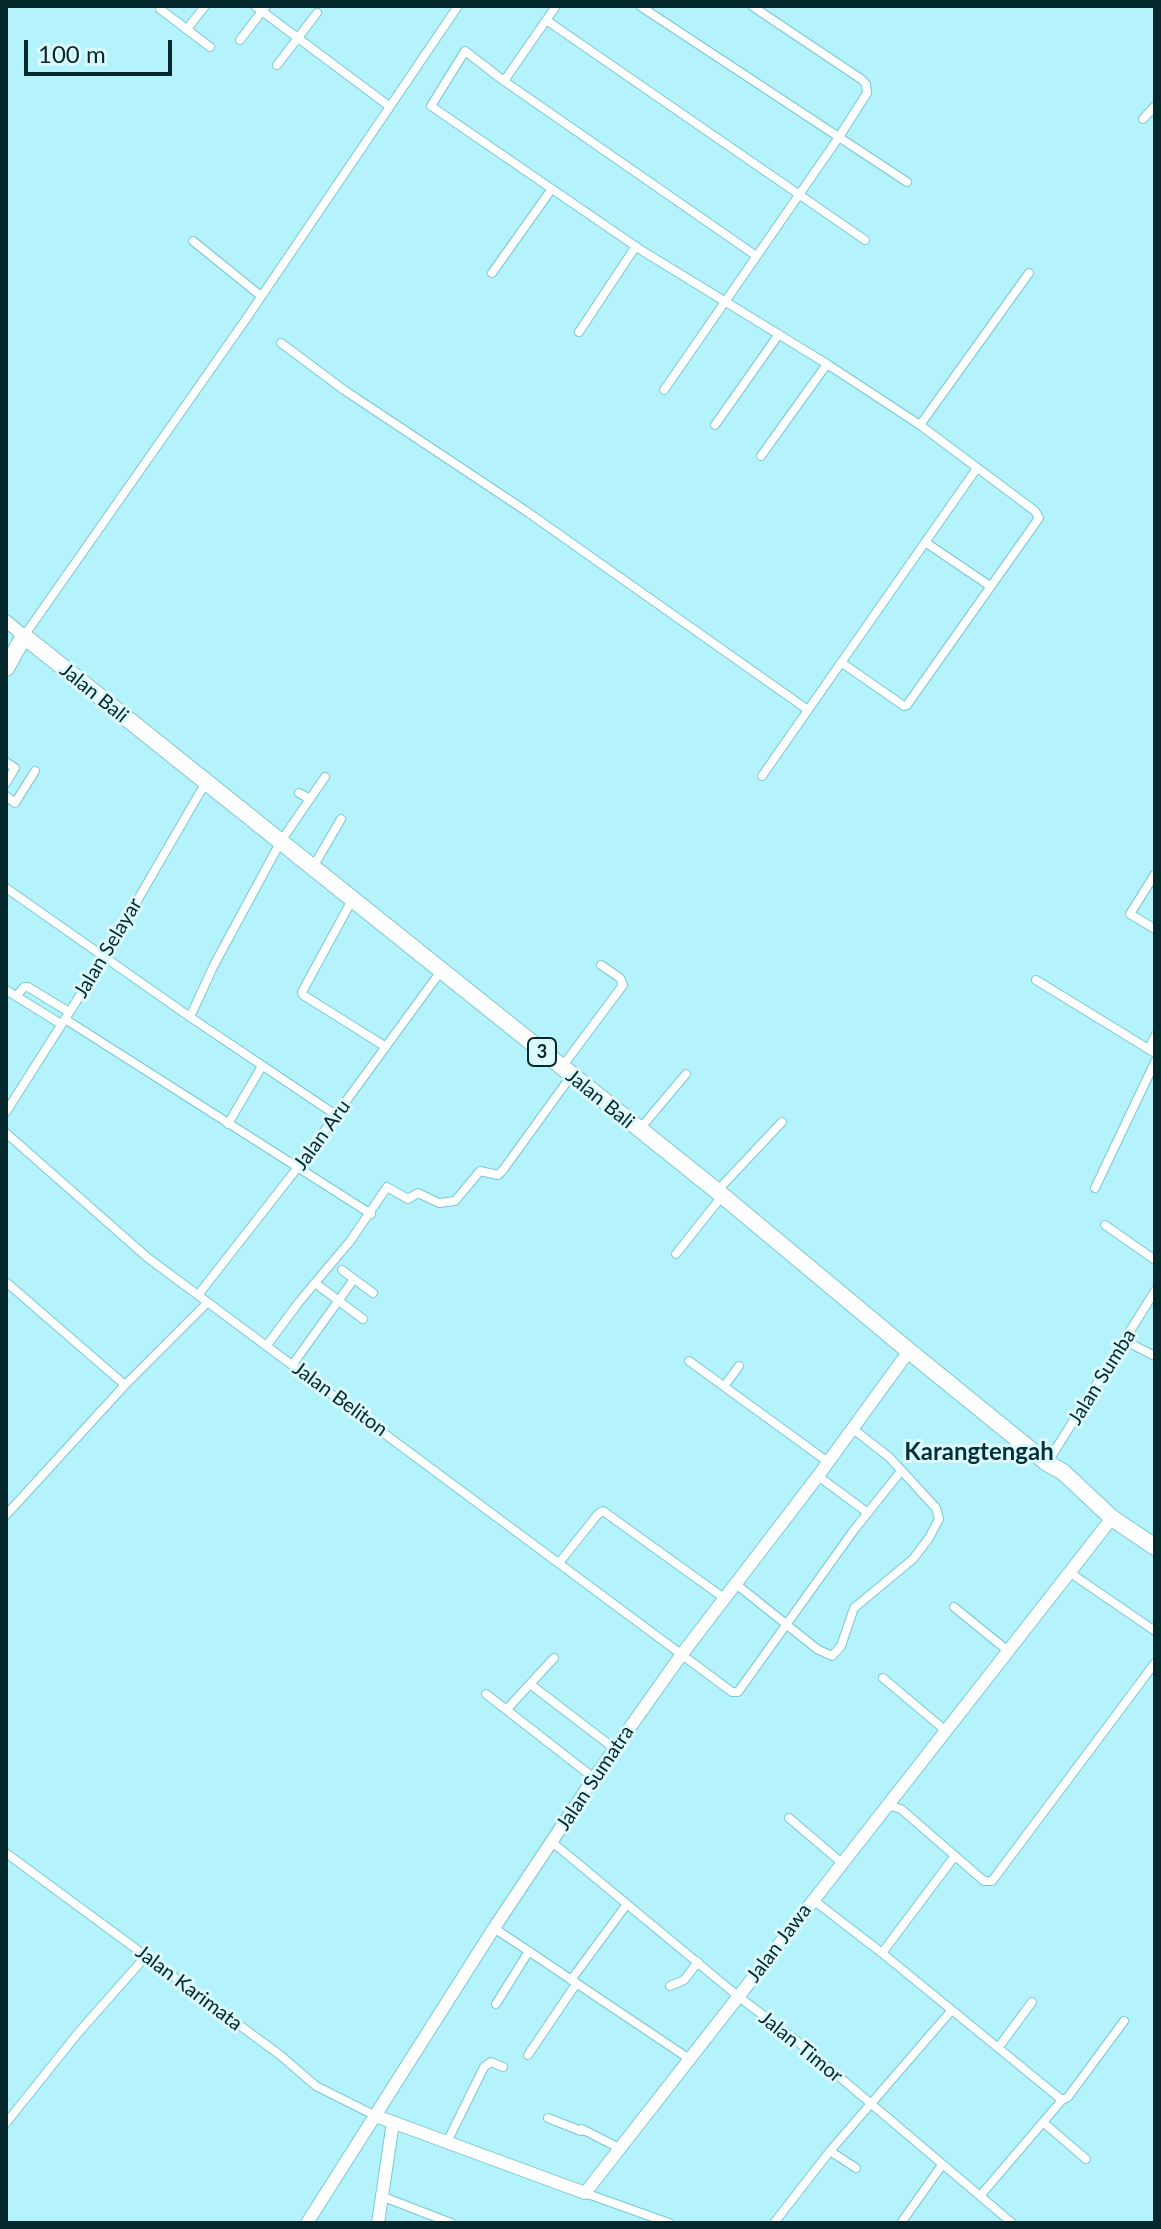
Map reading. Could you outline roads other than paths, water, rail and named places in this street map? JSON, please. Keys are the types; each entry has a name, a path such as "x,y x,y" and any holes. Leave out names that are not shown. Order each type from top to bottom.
{"highway":[{"path":"6,668 24,636"},
{"name":"Jalan Bali","path":"24,636 720,1193 909,1351 1056,1468 1112,1518 1155,1547"}],"street":[{"path":"187,29 205,6"},
{"path":"24,636 458,6"},
{"path":"504,81 556,6"},
{"path":"640,6 907,182"},
{"path":"664,390 867,93 866,84 752,6"},
{"path":"240,40 261,8 389,106"},
{"path":"160,9 210,47"},
{"path":"277,65 317,13"},
{"path":"546,20 865,240"},
{"path":"755,255 465,51 431,106 636,246 920,425 1035,511 1039,518 907,705 842,663"},
{"path":"1143,119 1155,106"},
{"path":"492,273 551,190"},
{"path":"193,241 261,296"},
{"path":"579,332 636,246"},
{"path":"920,425 1029,273"},
{"path":"715,425 779,334"},
{"path":"281,343 344,390 526,511 808,710"},
{"path":"761,456 827,364"},
{"path":"762,776 977,468"},
{"path":"925,542 990,586"},
{"name":"Jalan Bali","path":"6,621 24,636"},
{"path":"6,762 15,768 6,783"},
{"path":"6,796 15,803 35,771"},
{"path":"190,1017 214,965 281,841 325,777"},
{"name":"Jalan Selayar","path":"6,1112 105,956 206,782"},
{"path":"299,793 310,799"},
{"path":"313,868 341,819"},
{"path":"1155,871 1130,914 1155,929"},
{"path":"6,888 336,1115"},
{"path":"352,900 302,992 386,1047"},
{"path":"267,1345 371,1214 387,1187 408,1199 424,1193 439,1203 455,1201 480,1171 498,1175 623,985 620,978 601,965"},
{"name":"Jalan Aru","path":"198,1295 298,1167 441,971"},
{"path":"1036,980 1152,1051 1155,1036"},
{"path":"19,993 28,987 65,1019"},
{"path":"6,990 65,1019 371,1214"},
{"path":"1095,1188 1155,1062"},
{"path":"228,1124 262,1066"},
{"path":"639,1131 686,1074"},
{"path":"676,1254 720,1193 782,1122"},
{"name":"Jalan Beliton","path":"6,1133 148,1258 732,1692 736,1692 786,1626"},
{"path":"1105,1225 1155,1260"},
{"path":"342,1270 373,1293"},
{"path":"293,1364 354,1279"},
{"path":"6,1282 125,1385"},
{"path":"319,1286 363,1319"},
{"name":"Jalan Sumba","path":"1056,1468 1155,1291"},
{"path":"6,1515 125,1385 207,1303"},
{"path":"1125,1341 1151,1355"},
{"name":"Jalan Sumatra","path":"307,2223 494,1928 594,1778 682,1654 909,1351"},
{"path":"689,1361 828,1462"},
{"path":"725,1385 739,1366"},
{"path":"736,1584 786,1626 826,1655 832,1656 841,1646 854,1608 921,1549 939,1514 901,1471 852,1428"},
{"path":"786,1626 901,1471"},
{"path":"818,1476 868,1513"},
{"path":"559,1563 603,1511 724,1598"},
{"name":"Jalan Jawa","path":"585,2193 1112,1518"},
{"path":"1069,1572 1155,1631"},
{"path":"954,1607 1008,1651"},
{"path":"507,1709 554,1658"},
{"path":"887,1805 901,1809 984,1881 992,1881 1155,1663"},
{"path":"883,1678 946,1731"},
{"path":"530,1684 615,1749"},
{"path":"486,1694 594,1778"},
{"path":"789,1818 842,1863"},
{"name":"Jalan Timor","path":"552,1842 739,1997 797,2041 1012,2223"},
{"name":"Jalan Karimata","path":"6,1853 280,2055 316,2086 376,2116"},
{"path":"882,1953 954,1857"},
{"path":"812,1899 1062,2100"},
{"path":"528,2055 627,1904"},
{"path":"494,1928 688,2058"},
{"path":"496,2004 529,1951"},
{"path":"6,2123 78,2033 146,1956"},
{"path":"670,1986 684,1980 698,1962"},
{"path":"998,2048 1032,2002"},
{"path":"774,2223 870,2103 951,2011"},
{"path":"980,2196 1062,2100 1068,2097 1124,2021"},
{"path":"447,2142 484,2067 491,2062 503,2067"},
{"path":"376,2116 669,2223"},
{"path":"548,2118 582,2129 619,2148"},
{"path":"378,2223 393,2122"},
{"path":"1044,2123 1086,2159"},
{"path":"830,2151 856,2168"},
{"path":"901,2223 942,2165"},
{"path":"381,2196 451,2223"}],"district":[{"name":"Karangtengah","path":"979,1452"}]}
